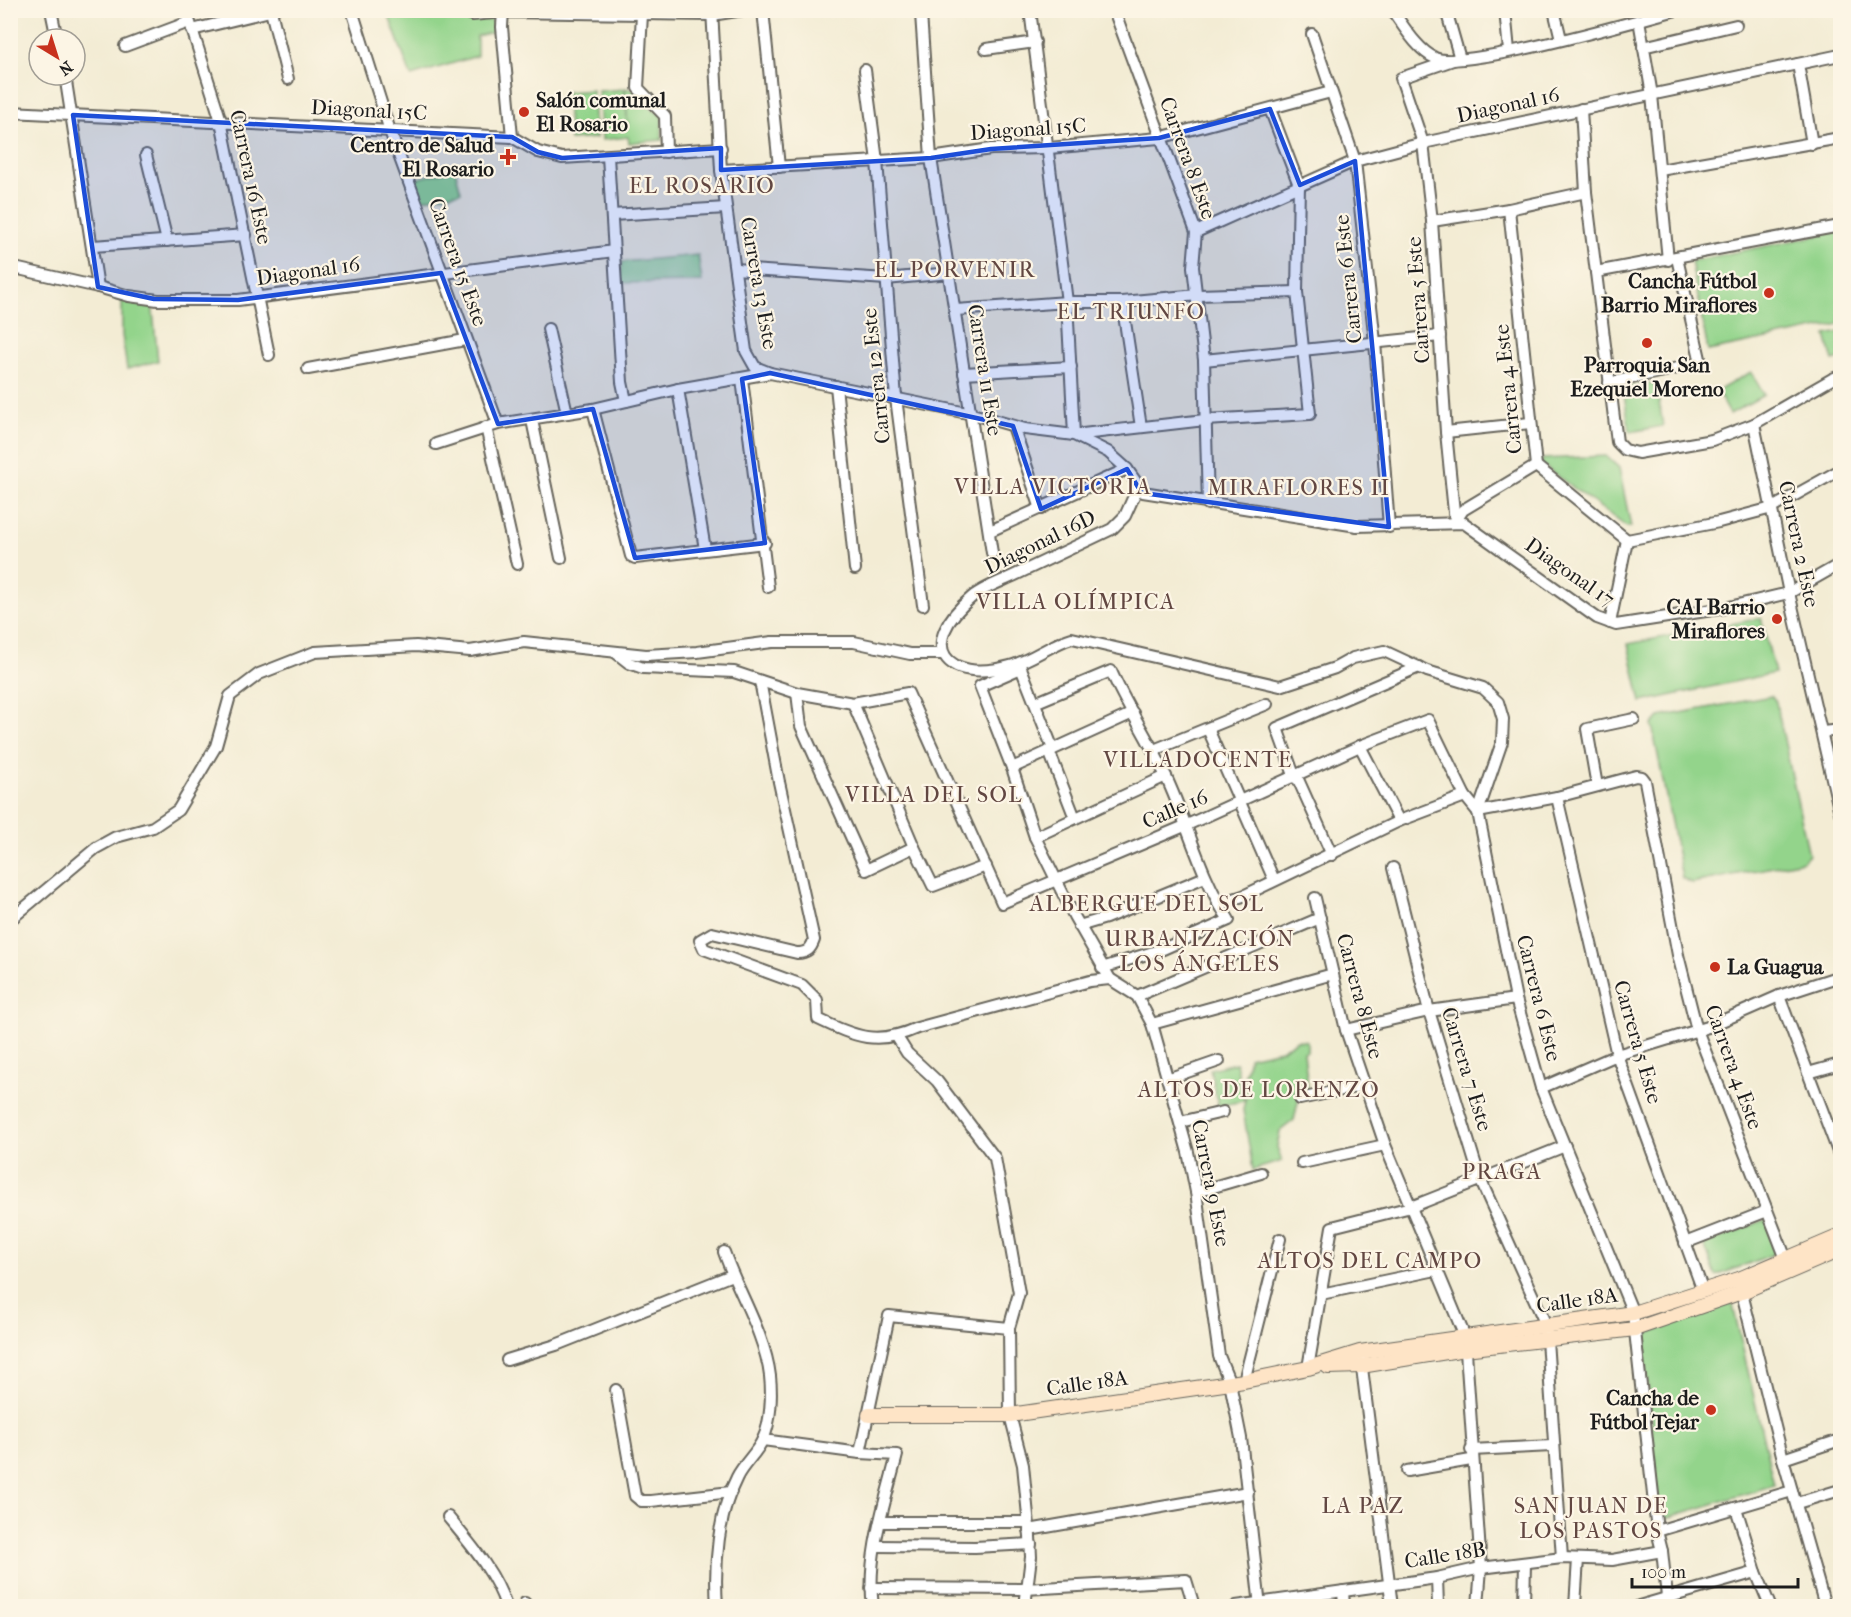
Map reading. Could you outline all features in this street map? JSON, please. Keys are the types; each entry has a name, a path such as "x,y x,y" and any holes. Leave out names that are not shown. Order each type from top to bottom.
{"main road":[{"name":"Calle 18A","path":"869,1415 1010,1415 1237,1382 1308,1368 1465,1343 1546,1325 1633,1314 1702,1291 1741,1286 1786,1259 1840,1236"},
{"name":"Calle 18A","path":"1465,1343 1547,1341 1635,1329 1741,1286 1840,1250"}],"street":[{"path":"51,10 55,27"},
{"name":"Carrera 16 Este","path":"186,10 221,122 269,355"},
{"name":"Carrera 15 Este","path":"352,10 390,130 465,340 498,424"},
{"path":"460,10 472,15 503,11 642,14 743,10"},
{"path":"763,10 779,167"},
{"path":"1030,10 1067,302 1074,435"},
{"name":"Carrera 8 Este","path":"1114,10 1159,138 1196,232 1193,267 1204,360 1208,504"},
{"path":"1392,10 1419,45 1433,57 1458,59 1509,51 1676,10"},
{"path":"1446,10 1458,59"},
{"path":"1504,10 1509,51"},
{"path":"1554,10 1561,39"},
{"path":"125,46 191,26 272,11 288,79"},
{"path":"503,11 506,82 512,137"},
{"name":"Carrera 13 Este","path":"712,13 722,148 721,170 746,351 755,367 770,373"},
{"path":"642,14 638,88 664,116 666,152"},
{"name":"Carrera 11 Este","path":"921,14 931,158 992,553"},
{"path":"1609,383 1701,363 1673,259 1652,95 1639,20"},
{"path":"1643,46 1736,25"},
{"name":"Carrera 6 Este","path":"1312,34 1356,161 1375,342 1389,527"},
{"path":"986,49 1035,42"},
{"name":"Diagonal 16","path":"1196,232 1356,161 1423,143 1840,55"},
{"name":"Carrera 5 Este","path":"1455,522 1446,432 1432,221 1423,143 1401,78 1458,59"},
{"path":"1798,64 1812,144"},
{"name":"Carrera 12 Este","path":"866,70 877,161 896,398 919,554 923,605"},
{"path":"67,87 98,286"},
{"name":"Diagonal 15C","path":"721,170 931,158 991,149 1049,148 1159,138 1331,92"},
{"path":"1581,109 1586,192 1617,442 1625,450 1638,453 1712,440 1754,424 1832,378 1840,376"},
{"path":"436,444 498,424 593,409 678,389 770,373 972,414 1025,429 1074,435 1205,420 1310,414 1297,292 1299,185 1269,110"},
{"name":"Diagonal 15C","path":"10,112 512,137 538,152 562,158 722,148"},
{"path":"1660,170 1840,138"},
{"path":"146,154 167,241"},
{"path":"608,156 622,382 626,401"},
{"path":"1432,221 1509,209 1586,192"},
{"path":"612,215 726,208"},
{"name":"Carrera 4 Este","path":"1455,522 1463,510 1536,466 1509,209"},
{"path":"1596,272 1840,226"},
{"path":"93,246 246,235"},
{"name":"Diagonal 16","path":"10,267 98,286 129,297 158,300 256,297 614,251"},
{"path":"735,269 886,279 950,273"},
{"path":"956,310 1067,302 1122,302 1198,295 1297,292"},
{"path":"1122,302 1141,427"},
{"path":"548,329 567,413"},
{"path":"1204,360 1440,336"},
{"path":"308,369 465,340"},
{"path":"964,373 1071,367"},
{"path":"742,379 765,543 768,587"},
{"path":"836,386 855,569"},
{"path":"678,389 705,549"},
{"path":"593,409 630,551 635,558 765,543"},
{"path":"532,420 561,558"},
{"path":"1446,432 1530,423"},
{"name":"Carrera 2 Este","path":"1754,424 1788,593 1823,732 1840,813"},
{"path":"1013,426 1041,509"},
{"path":"486,428 517,564"},
{"path":"1074,435 1108,452 1127,469 1138,487 1150,495 1357,526 1389,527 1455,522"},
{"path":"1536,466 1627,540"},
{"path":"990,531 1127,469"},
{"path":"1627,540 1719,522 1772,508 1840,470"},
{"name":"Diagonal 16D","path":"942,654 940,645 944,628 973,595 1112,529 1125,516 1138,487"},
{"name":"Diagonal 17","path":"1455,522 1477,530 1597,618 1616,625 1725,608 1788,593 1840,564"},
{"path":"1610,624 1627,540"},
{"path":"10,920 96,848 116,837 153,827 178,810 216,746 230,696 259,674 315,652 326,651 416,646 470,651 524,642 646,655 697,652 772,642 854,642 910,654 942,654 955,665 976,670 1011,666 1055,643 1072,638 1281,686 1335,668 1370,652 1384,651 1419,667 1483,688 1498,702 1503,719 1502,742 1478,812"},
{"path":"615,652 629,663 643,668 734,672 797,693 853,703 908,693 986,866 933,886 853,703"},
{"path":"1332,855 1276,728 1419,667"},
{"path":"1075,818 1021,668 980,686 1012,768 1035,837 1079,926 1110,979 1137,996 1320,918"},
{"path":"1037,702 1111,671 1124,702 1133,713 1154,750 1187,825 1205,877 1218,904 1229,920 1163,949 1102,968"},
{"path":"760,681 779,782 814,940 811,948 805,953 797,953 712,933 700,940 704,949 802,985 817,1000 818,1019 848,1033 869,1038 897,1037 917,1028 1090,981 1110,979"},
{"path":"797,693 801,726 866,870 914,847"},
{"path":"1154,750 1267,704"},
{"path":"1012,768 1133,713"},
{"path":"1478,812 1557,797 1597,786 1587,729 1634,719"},
{"name":"Calle 16","path":"986,866 1002,903 1187,825 1360,746 1428,720 1465,796"},
{"path":"1209,729 1274,880"},
{"path":"1823,732 1840,730"},
{"path":"1360,746 1399,821"},
{"path":"1035,837 1166,776"},
{"name":"Carrera 4 Este","path":"1597,786 1636,776 1642,777 1645,782 1678,955 1697,1030 1786,1259"},
{"path":"1218,904 1243,896 1399,821 1465,796 1478,812"},
{"name":"Carrera 5 Este","path":"1557,797 1617,1055 1702,1291"},
{"name":"Carrera 6 Este","path":"1478,812 1516,999 1541,1088 1633,1314"},
{"name":"Carrera 7 Este","path":"1393,868 1429,1011 1480,1179 1546,1325 1552,1446 1562,1558"},
{"path":"1079,926 1106,918 1205,877"},
{"name":"Carrera 8 Este","path":"1315,898 1346,1030 1385,1145 1465,1343"},
{"path":"1152,1024 1333,974"},
{"path":"1541,1088 1617,1055 1697,1030 1779,996 1840,976"},
{"name":"Carrera 9 Este","path":"1137,996 1152,1024 1180,1122 1196,1192 1219,1356 1237,1382"},
{"path":"1779,996 1808,1073 1838,1142 1840,1157"},
{"path":"1346,1030 1429,1011 1516,999"},
{"path":"897,1037 907,1053 937,1081 995,1158 1019,1293 1010,1328 1010,1415 1023,1465 1031,1544 1032,1557 1025,1606"},
{"path":"1167,1079 1219,1061"},
{"path":"1808,1073 1840,1064"},
{"path":"1300,1099 1365,1085"},
{"path":"1180,1122 1223,1113"},
{"path":"1302,1163 1385,1145"},
{"path":"1308,1368 1332,1227 1411,1207 1566,1146"},
{"path":"1196,1192 1261,1173"},
{"path":"1685,1243 1767,1211"},
{"path":"1260,1605 1237,1382 1280,1239"},
{"path":"717,1606 717,1558 731,1492 737,1477 763,1440 769,1415 770,1377 765,1355 724,1252"},
{"path":"1321,1294 1436,1270"},
{"path":"507,1360 556,1345 732,1275"},
{"path":"1741,1286 1783,1459 1825,1606"},
{"path":"1633,1314 1657,1531 1662,1551 1668,1602"},
{"path":"860,1453 889,1316 1010,1328"},
{"path":"1465,1343 1471,1455 1481,1568 1478,1606"},
{"path":"1361,1359 1392,1606"},
{"path":"616,1390 635,1496 641,1501 651,1501 731,1492"},
{"path":"763,1440 860,1453 897,1455 880,1522 870,1588 873,1606"},
{"path":"1783,1459 1840,1440"},
{"path":"1407,1471 1471,1455 1552,1446"},
{"path":"1797,1503 1840,1490"},
{"path":"1657,1531 1792,1491"},
{"path":"880,1522 1029,1526 1248,1492"},
{"path":"1737,1508 1756,1572 1770,1606"},
{"path":"448,1517 477,1551 500,1587 506,1606"},
{"path":"877,1546 975,1547 1031,1544"},
{"name":"Calle 18B","path":"1236,1606 1260,1605 1437,1578 1481,1568 1562,1558 1612,1560 1662,1551"},
{"path":"1575,1606 1578,1559"},
{"path":"1524,1606 1525,1564"},
{"path":"1639,1606 1668,1602 1756,1572"},
{"path":"1437,1578 1438,1606"},
{"path":"870,1588 1026,1589 1186,1580 1194,1606"},
{"path":"1343,1591 1344,1606"}],"highlighted area":[{"path":"1270,109 1300,185 1355,161 1389,527 1150,494 1138,487 1127,469 1041,509 1013,426 770,373 742,379 765,543 635,558 593,409 498,424 441,273 238,300 154,299 98,287 73,115 512,137 538,152 562,158 721,148 721,170 931,158 991,149 1159,138"}],"green space":[{"path":"387,11 445,11 470,19 492,20 494,32 477,36 477,56 411,76"},
{"path":"625,88 634,90 640,100 662,116 662,140 629,143 628,137 602,140 598,91 624,89 628,126"},
{"path":"592,90 596,138 570,140 566,92"},
{"path":"455,169 461,192 420,200 411,180"},
{"name":"Cancha Fútbol Barrio Miraflores","path":"1840,231 1840,324 1708,351 1691,261"},
{"path":"698,255 702,282 620,283 622,262"},
{"path":"122,299 152,302 158,361 127,369 122,335"},
{"path":"1840,332 1840,359 1833,361 1826,335"},
{"path":"1751,372 1764,395 1730,414 1717,391"},
{"path":"1656,382 1663,426 1630,432 1623,388"},
{"path":"1606,456 1619,468 1631,527 1627,527 1541,464 1542,459"},
{"path":"1761,618 1775,673 1641,702 1628,644"},
{"path":"1771,696 1776,702 1809,855 1803,861 1692,883 1682,878 1652,725 1659,717"},
{"path":"1297,1040 1307,1041 1307,1051 1304,1052 1308,1089 1300,1093 1294,1120 1280,1131 1277,1147 1282,1161 1253,1170 1243,1110 1246,1096 1244,1078 1249,1057 1281,1050"},
{"path":"1236,1063 1244,1101 1218,1106 1210,1069"},
{"path":"1767,1219 1779,1252 1716,1276 1704,1244"},
{"name":"Cancha de Fútbol Tejar","path":"1732,1301 1774,1485 1660,1520 1643,1335"}],"place":[{"name":"Salón comunal El Rosario","path":"524,112"},
{"name":"Centro de Salud El Rosario","path":"508,157"},
{"name":"Cancha Fútbol Barrio Miraflores","path":"1769,293"},
{"name":"Parroquia San Ezequiel Moreno","path":"1647,343"},
{"name":"CAI Barrio Miraflores","path":"1777,619"},
{"name":"La Guagua","path":"1715,967"},
{"name":"Cancha de Fútbol Tejar","path":"1711,1410"}],"district":[{"name":"EL ROSARIO","path":"702,185"},
{"name":"EL PORVENIR","path":"955,269"},
{"name":"EL TRIUNFO","path":"1131,311"},
{"name":"VILLA VICTORIA","path":"1053,486"},
{"name":"MIRAFLORES II","path":"1299,487"},
{"name":"VILLA OLÍMPICA","path":"1076,601"},
{"name":"VILLADOCENTE","path":"1198,759"},
{"name":"VILLA DEL SOL","path":"934,794"},
{"name":"ALBERGUE DEL SOL","path":"1147,903"},
{"name":"URBANIZACIÓN LOS ÁNGELES","path":"1200,950"},
{"name":"ALTOS DE LORENZO","path":"1259,1089"},
{"name":"PRAGA","path":"1502,1171"},
{"name":"ALTOS DEL CAMPO","path":"1370,1260"},
{"name":"LA PAZ","path":"1363,1505"},
{"name":"SAN JUAN DE LOS PASTOS","path":"1591,1518"}]}
